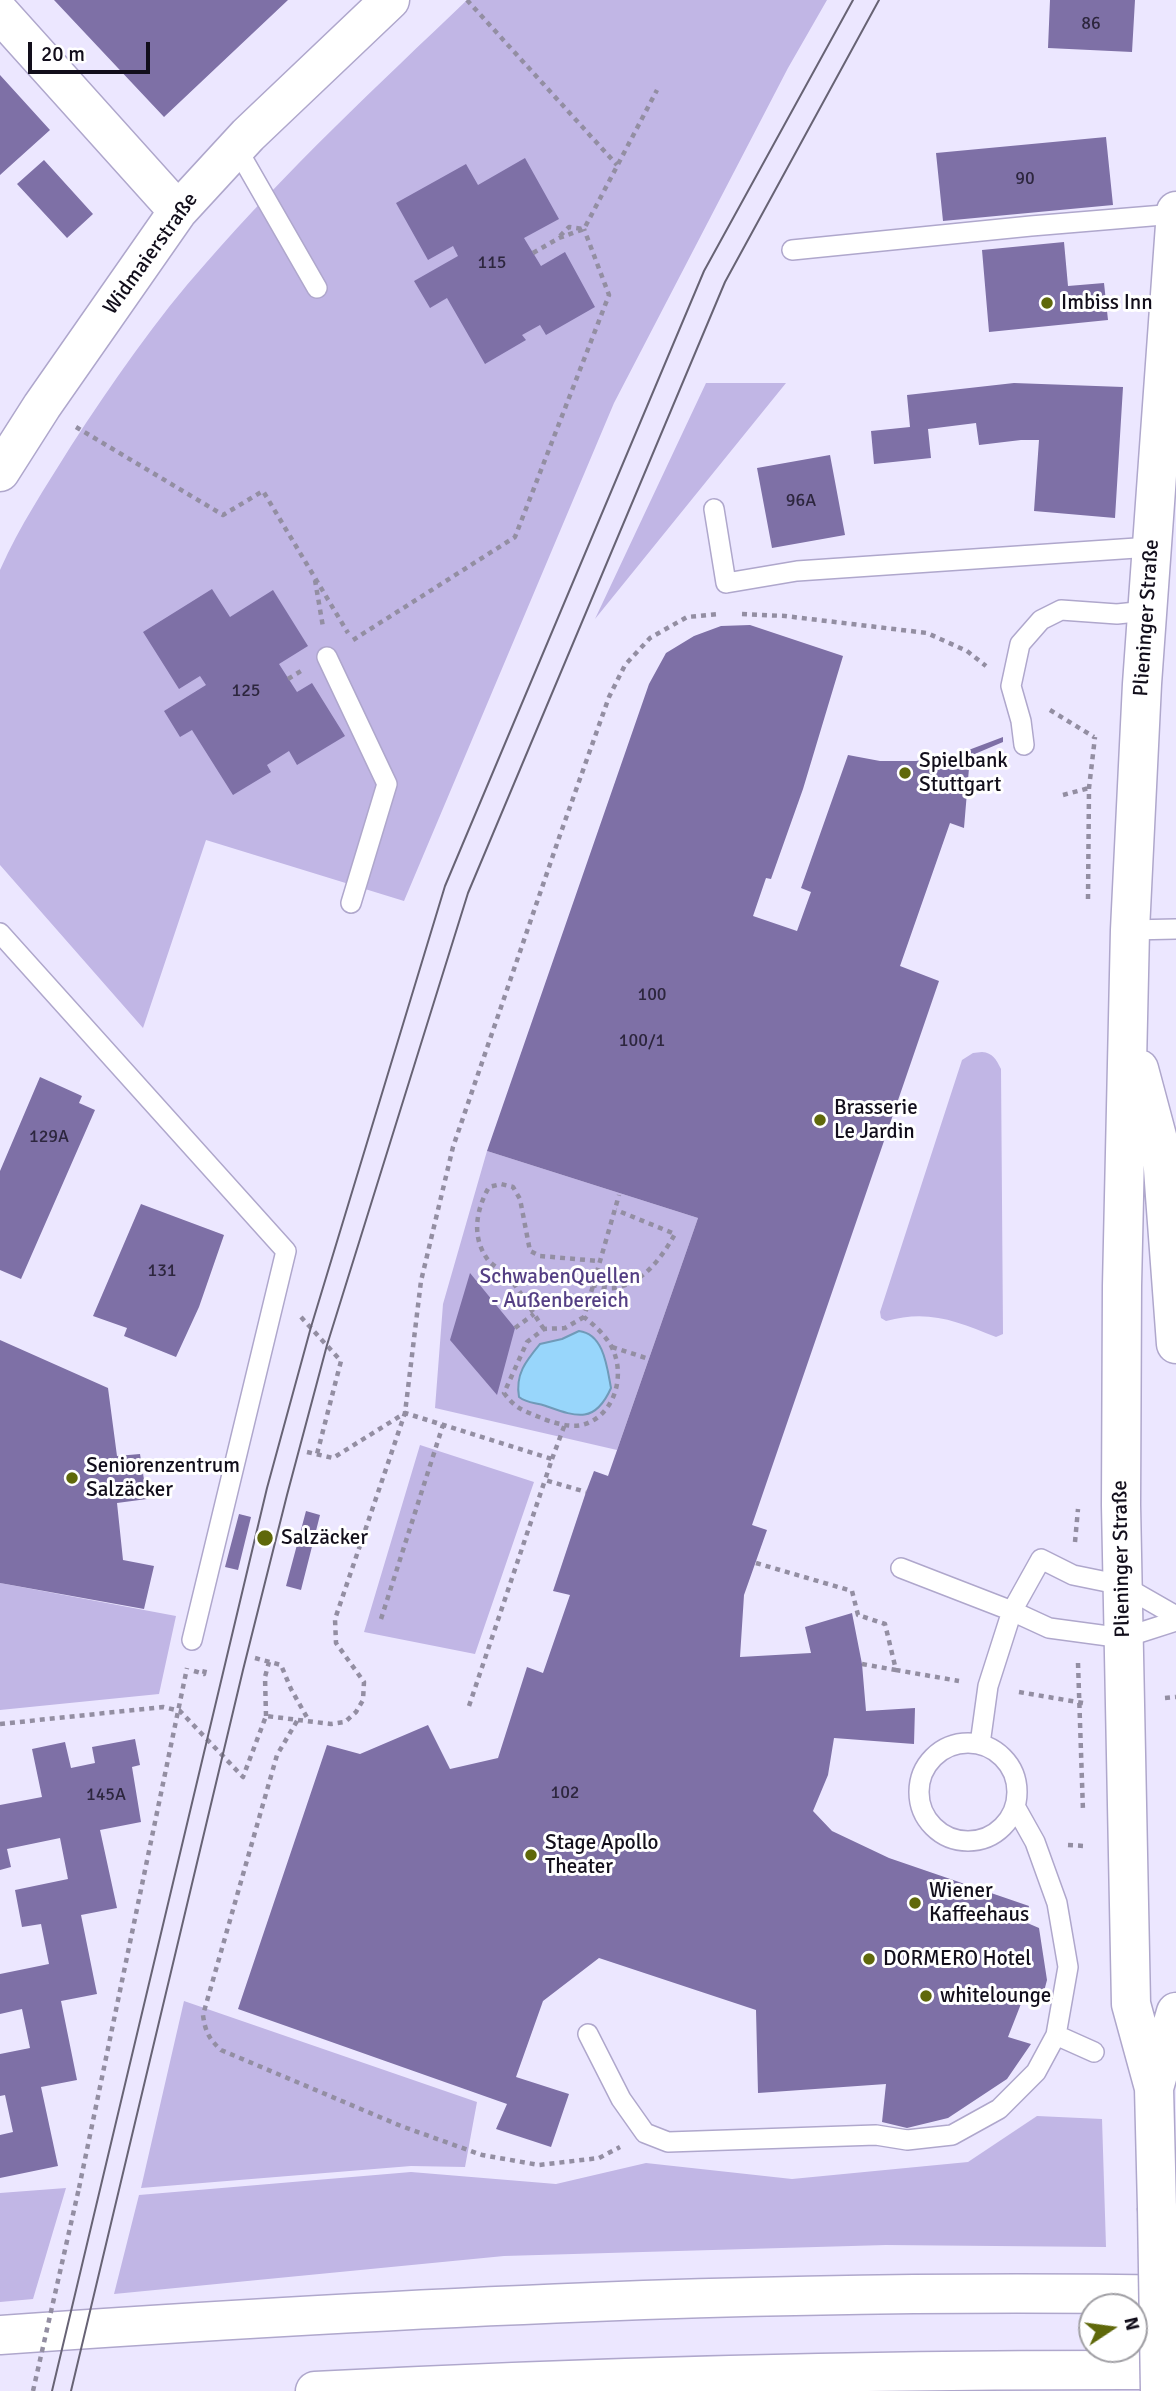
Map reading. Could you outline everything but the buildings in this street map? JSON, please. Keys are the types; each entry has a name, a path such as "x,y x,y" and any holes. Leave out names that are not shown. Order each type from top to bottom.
{"main road":[{"name":"Widmaierstraße","path":"0,472 42,406 178,211 236,147 390,0"},
{"path":"0,13 178,211"},
{"name":"Plieninger Straße","path":"1160,2391 1154,2088 1131,2004 1122,1586 1122,1286 1130,930 1146,611 1176,213"},
{"name":"Plieninger Straße","path":"1128,1026 1162,1155 1176,1344"},
{"path":"1122,1286 1133,1280 1150,1280 1172,1287"},
{"name":"Plieninger Straße","path":"1154,2088 1176,2012"},
{"path":"0,2335 220,2320 729,2297 1092,2293 1176,2295"},
{"path":"314,2391 469,2383 731,2376 1176,2370"}],"lane":[{"path":"236,147 317,288"},
{"path":"792,250 1176,213"},
{"path":"714,509 726,583 797,571 1152,547"},
{"path":"1024,745 1021,721 1011,686 1020,644 1041,620 1061,610 1117,614 1146,611"},
{"path":"327,657 387,783 351,903"},
{"path":"1130,930 1176,929"},
{"path":"0,933 286,1251 192,1640"},
{"path":"980,1744 988,1686 1012,1611 1041,1559 1073,1575 1122,1586 1176,1619"},
{"path":"901,1568 1049,1628 1123,1638 1176,1619"},
{"path":"588,2034 621,2099 645,2133 668,2141 877,2135 907,2140 952,2135 999,2109 1036,2072 1056,2035 1068,1967 1056,1903 1035,1842 1016,1808 1016,1781 1003,1757 980,1744 955,1744 933,1757 920,1779 920,1805 933,1827 954,1840 979,1841 991,1835 1002,1829 1016,1808"},
{"path":"1056,2035 1094,2052"}],"path":[{"path":"467,0 617,165"},
{"path":"533,253 559,238 584,229 657,90"},
{"path":"42,406 223,515 263,491 353,641 515,537 609,295 584,229"},
{"path":"266,1716 297,1721 345,1723 363,1700 364,1682 336,1643 335,1619 405,1413 421,1281 453,1147 609,697 625,665 650,638 687,617 731,614 785,616 927,633 967,651 1011,686 1094,737 1088,788 1063,795"},
{"path":"288,678 298,673"},
{"path":"544,1329 508,1276 489,1262 482,1249 477,1232 478,1213 489,1187 501,1184 513,1187 520,1199 530,1251 540,1256 599,1261"},
{"path":"584,1317 597,1328 611,1347 619,1379 614,1398 601,1414 582,1425 552,1422 513,1406 504,1393 527,1342 544,1329 565,1328 584,1317 619,1195"},
{"path":"592,1285 613,1288 631,1283 662,1256 675,1234 615,1210"},
{"path":"296,1312 341,1361 317,1454"},
{"path":"515,1328 534,1314"},
{"path":"611,1347 649,1359"},
{"path":"307,1452 333,1458 405,1413 552,1459"},
{"path":"469,1706 565,1424"},
{"path":"382,1619 443,1425"},
{"path":"545,1480 586,1492"},
{"path":"755,1563 852,1591 858,1615 886,1624 896,1670"},
{"path":"33,2391 180,1711 192,1640"},
{"path":"255,1658 281,1665 291,1689 310,1721"},
{"path":"0,1724 163,1707 180,1711 243,1777 266,1716 265,1677 269,1662"},
{"path":"862,1664 1080,1703"},
{"path":"297,1721 277,1755 203,2015 205,2031 212,2042 221,2050 401,2126 482,2155 539,2165 571,2162 599,2158 645,2133"}],"green space":[{"path":"467,0 827,0 788,68 614,403 404,901 206,840 143,1028 0,865 0,570 33,507 87,422 135,352 188,284 301,161"},
{"path":"706,383 786,383 595,619"},
{"path":"982,1052 994,1057 1001,1069 1003,1334 996,1337 942,1318 915,1316 886,1321 881,1318 880,1312 962,1060 973,1053"},
{"name":"SchwabenQuellen - Außenbereich","path":"487,1151 698,1218 617,1450 435,1408 443,1304"},
{"path":"420,1445 534,1482 475,1654 364,1632"},
{"path":"0,1583 176,1616 159,1694 0,1710"},
{"path":"184,2001 477,2102 465,2167 411,2166 141,2188"},
{"path":"1037,2116 1102,2119 1106,2247 886,2245 504,2256 114,2294 139,2195 411,2172 556,2184 646,2163 792,2179 968,2162"},
{"path":"66,2188 33,2299 0,2302 0,2193"}],"water":[{"path":"579,1331 594,1338 606,1362 611,1388 598,1408 584,1415 576,1415 519,1397 520,1375 540,1344 562,1339"}],"tram line":[{"path":"52,2391 267,1488 311,1327 445,886 704,271 853,0"},
{"path":"71,2391 287,1495 327,1345 468,893 725,282 879,0"}],"place":[{"name":"Imbiss Inn","path":"1047,303"},
{"name":"Spielbank Stuttgart","path":"905,773"},
{"name":"Brasserie Le Jardin","path":"820,1120"},
{"name":"Seniorenzentrum Salzäcker","path":"72,1478"},
{"name":"Salzäcker","path":"265,1538"},
{"name":"Stage Apollo Theater","path":"531,1855"},
{"name":"Wiener Kaffeehaus","path":"915,1903"},
{"name":"DORMERO Hotel","path":"869,1959"},
{"name":"whitelounge","path":"926,1996"}]}
